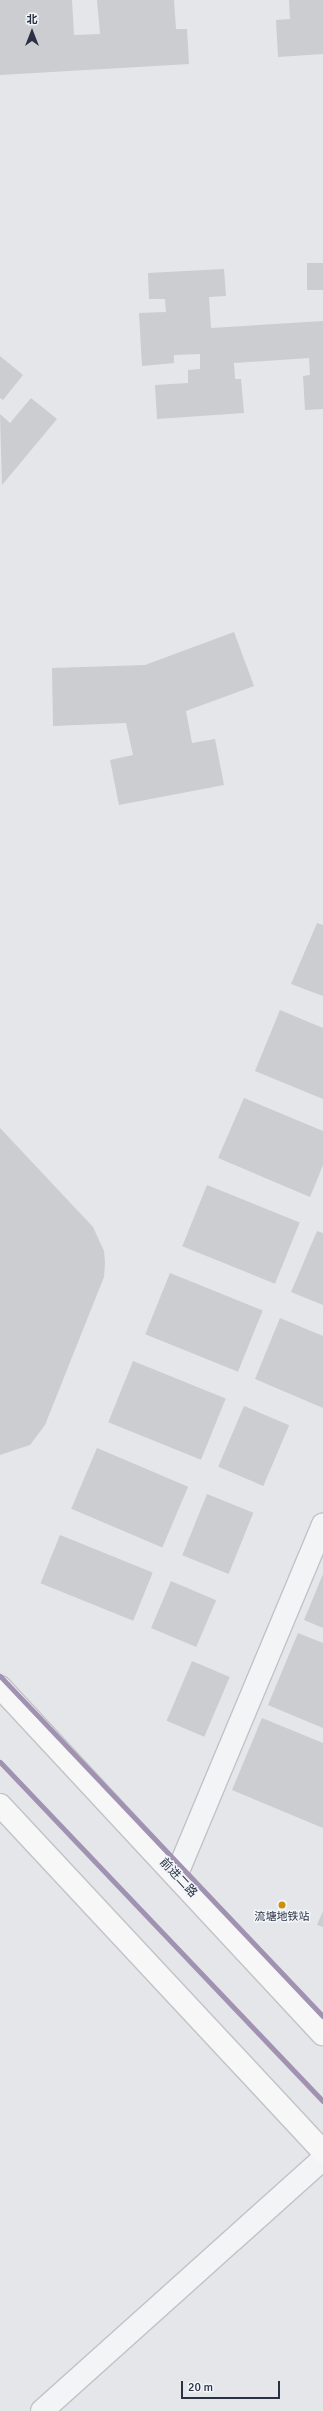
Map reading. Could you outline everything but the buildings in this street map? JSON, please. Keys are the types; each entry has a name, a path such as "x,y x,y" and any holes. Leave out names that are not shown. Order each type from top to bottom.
{"main road":[{"name":"前进二路","path":"0,1687 323,2034"},
{"path":"0,1805 323,2151"}],"street":[{"path":"176,1876 323,1524"},
{"path":"42,2411 323,2159"}],"transit line":[{"path":"0,1676 323,2016"},
{"path":"0,1762 323,2101"}],"place":[{"name":"流塘地铁站","path":"282,1905"}]}
